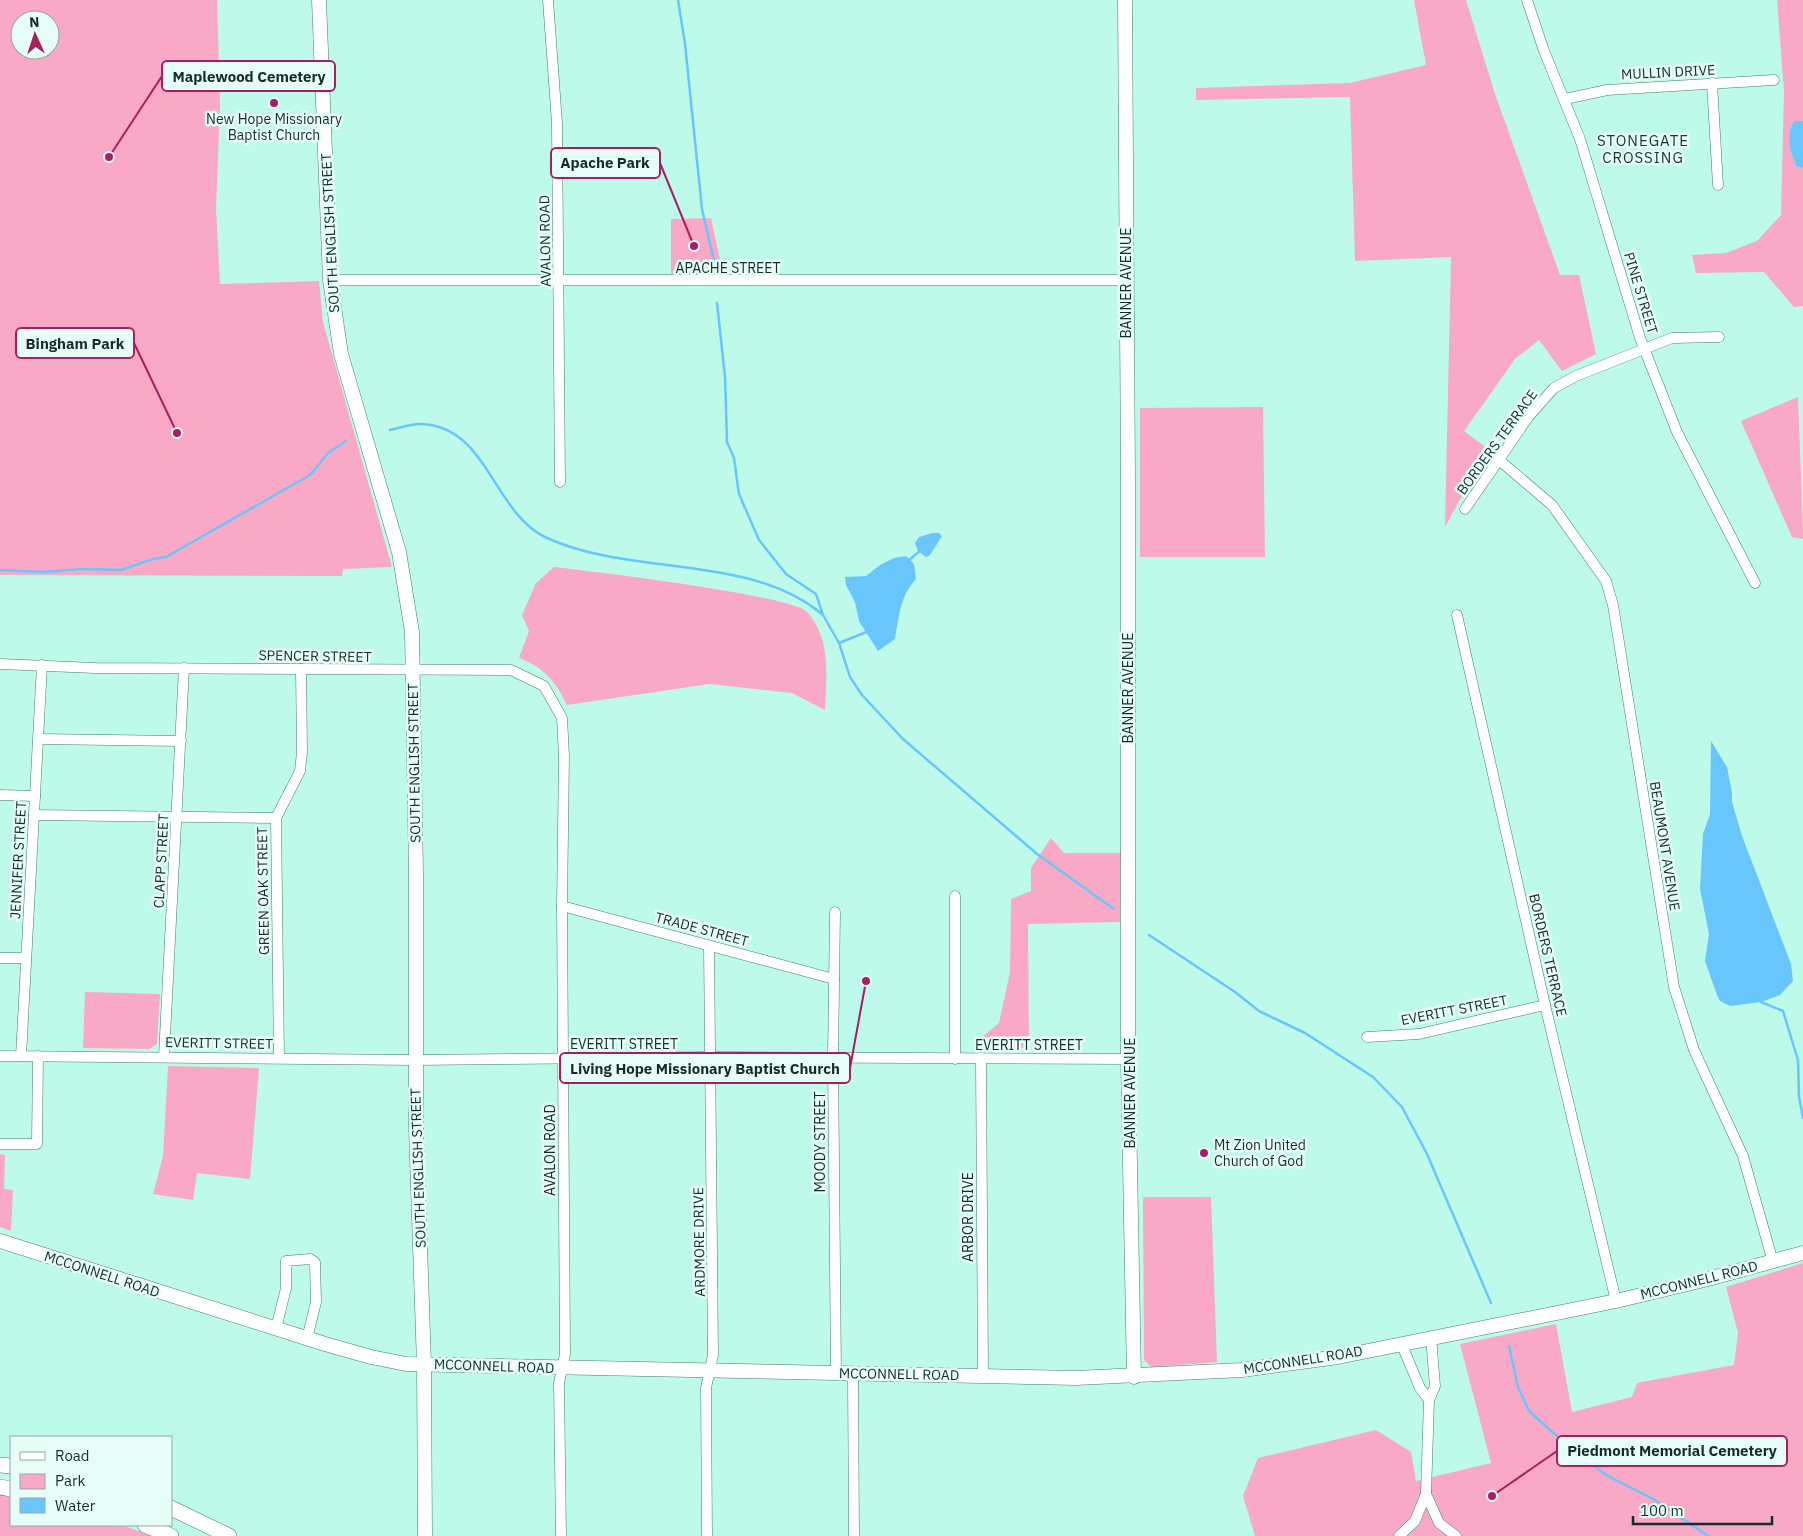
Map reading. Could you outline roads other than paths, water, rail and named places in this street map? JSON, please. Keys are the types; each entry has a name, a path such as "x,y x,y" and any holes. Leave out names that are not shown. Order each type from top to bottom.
{"main road":[{"path":"172,1508 229,1536"},
{"path":"147,1526 171,1536"}],"street":[{"name":"SOUTH ENGLISH STREET","path":"319,0 330,280 341,354 404,572 411,617 416,875 415,1060 418,1234 424,1364 425,1536"},
{"name":"AVALON ROAD","path":"548,0 557,123 560,280 560,482"},
{"name":"BANNER AVENUE","path":"1125,0 1125,280 1128,480 1128,1059 1134,1377"},
{"name":"PINE STREET","path":"1527,0 1544,52 1580,139 1644,348 1677,432 1755,583"},
{"name":"MULLIN DRIVE","path":"1565,99 1607,90 1774,80"},
{"path":"1712,83 1718,185"},
{"name":"APACHE STREET","path":"330,280 1125,280"},
{"name":"BORDERS TERRACE","path":"1464,509 1529,416 1554,388 1576,376 1672,338 1719,337"},
{"name":"BEAUMONT AVENUE","path":"1498,460 1552,505 1606,581 1613,605 1674,987 1694,1050 1743,1156 1773,1262"},
{"name":"BORDERS TERRACE","path":"1457,615 1545,1006 1616,1301"},
{"name":"SPENCER STREET","path":"0,664 413,671 511,670 544,686 562,718 564,762"},
{"name":"JENNIFER STREET","path":"21,1056 42,665"},
{"name":"CLAPP STREET","path":"164,1056 184,668"},
{"name":"GREEN OAK STREET","path":"279,1058 276,818 300,771 302,752 300,669"},
{"path":"39,739 181,741"},
{"name":"AVALON ROAD","path":"561,1536 559,1383 565,1354 562,906 564,762"},
{"path":"0,795 35,796"},
{"path":"34,815 276,818"},
{"path":"955,896 955,1058"},
{"name":"TRADE STREET","path":"562,906 834,978"},
{"name":"MOODY STREET","path":"835,912 833,1058 836,1372"},
{"name":"ARDMORE DRIVE","path":"707,1536 706,1388 713,1355 710,946"},
{"path":"0,958 26,958"},
{"name":"EVERITT STREET","path":"1367,1037 1419,1034 1545,1006"},
{"name":"EVERITT STREET","path":"0,1056 164,1056 415,1060 711,1057 1128,1059"},
{"path":"0,1144 36,1144 38,1056"},
{"name":"ARBOR DRIVE","path":"982,1058 983,1375"},
{"name":"MCCONNELL ROAD","path":"0,1242 307,1339 371,1357 406,1364 1134,1377 1263,1369 1338,1357 1616,1301 1803,1253"},
{"path":"276,1329 286,1288 286,1261 310,1259 315,1262 316,1302 307,1339"},
{"path":"1399,1536 1415,1521 1426,1494 1429,1400 1434,1386 1431,1337"},
{"path":"1402,1343 1420,1388 1429,1400"},
{"path":"854,1373 854,1536"},
{"path":"1426,1494 1439,1524 1456,1536"}],"water":[{"path":"1794,121 1803,121 1803,168 1797,167 1792,156 1789,138"},
{"path":"939,533 942,536 930,555 926,557 918,551 915,543 919,537"},
{"path":"906,556 914,564 916,579 903,599 895,639 878,651 859,621 855,602 846,585 845,577 866,576 880,565 894,558"},
{"path":"1711,741 1727,767 1732,802 1742,836 1791,964 1793,981 1780,995 1761,1002 1730,1006 1720,1001 1705,961 1709,934 1700,889 1703,834 1710,814"}],"waterway":[{"path":"678,0 685,44 702,209 717,274"},
{"path":"717,303 725,377 727,442 734,458 739,494 759,540 786,574 816,594 823,615 839,643 850,677 862,695 903,739 1037,854 1114,909"},
{"path":"390,430 420,424 443,428 461,439 476,454 514,510 529,526 547,538 580,550 616,558 725,573 760,582 792,595 822,614"},
{"path":"0,570 44,572 82,569 121,570 153,559 166,557 310,475 328,453 346,441"},
{"path":"909,560 920,551"},
{"path":"839,643 869,631"},
{"path":"1149,935 1235,992 1259,1011 1305,1033 1373,1077 1402,1107 1427,1154 1491,1303"},
{"path":"1761,999 1761,1002 1783,1011 1798,1060 1799,1097 1803,1118"},
{"path":"1509,1346 1518,1387 1529,1411 1606,1475 1655,1500 1708,1536"}],"place":[{"name":"New Hope Missionary Baptist Church","path":"274,103"},
{"name":"Maplewood Cemetery","path":"109,157"},
{"name":"Apache Park","path":"694,246"},
{"name":"Bingham Park","path":"177,433"},
{"name":"Living Hope Missionary Baptist Church","path":"866,981"},
{"name":"Mt Zion United Church of God","path":"1204,1153"},
{"name":"Piedmont Memorial Cemetery","path":"1492,1496"}],"district":[{"name":"STONEGATE CROSSING","path":"1643,150"}]}
